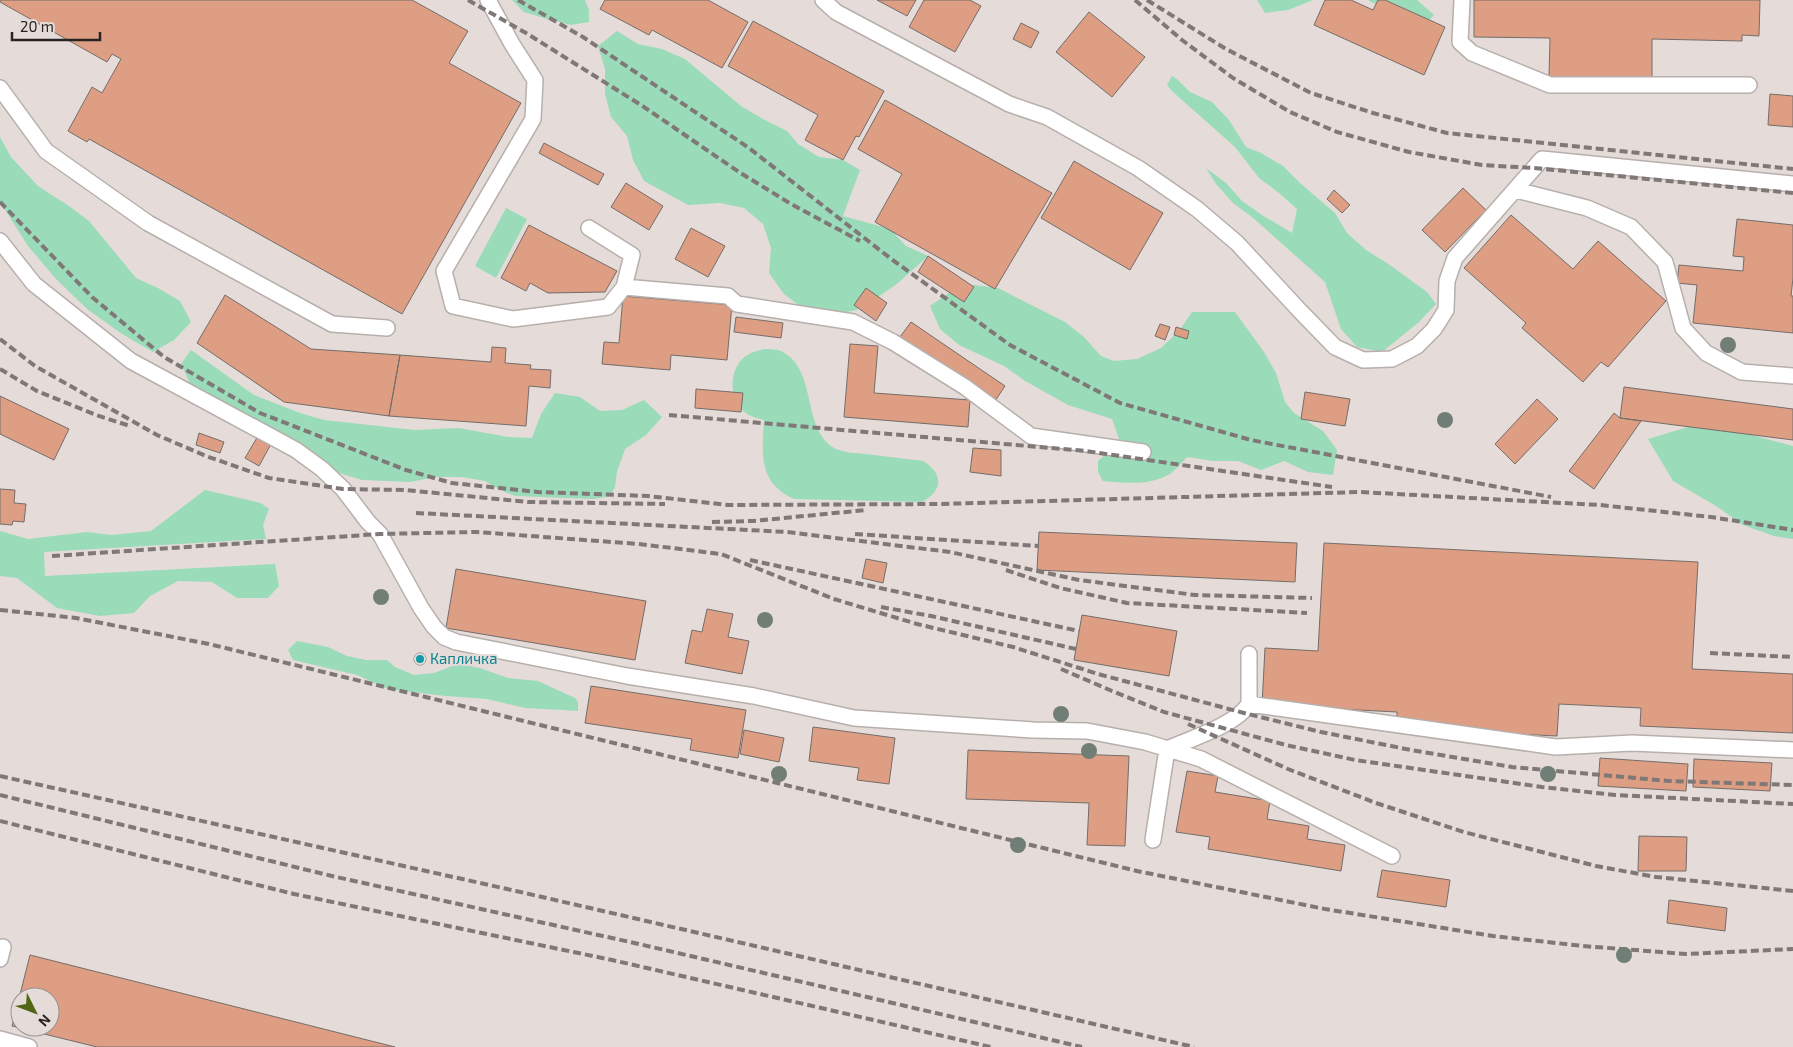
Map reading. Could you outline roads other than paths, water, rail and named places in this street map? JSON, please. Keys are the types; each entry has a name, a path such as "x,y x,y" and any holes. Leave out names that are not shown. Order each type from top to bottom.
{"lane":[{"path":"488,0 512,44 535,80 533,119 444,271 453,306 513,319 608,307 624,288 632,255 589,228"},
{"path":"823,0 836,12 1009,104 1047,117 1138,168 1197,209 1237,243 1335,347 1363,360 1392,360 1417,346 1434,329 1446,310 1447,281 1455,258 1542,159 1793,184"},
{"path":"1462,0 1460,42 1472,53 1550,85 1749,85"},
{"path":"0,88 46,151 148,223 332,324 387,328"},
{"path":"1516,190 1587,208 1630,227 1666,262 1683,328 1706,353 1742,372 1793,376"},
{"path":"0,241 34,284 131,361 296,450 322,468 380,534 421,608 434,627 444,637 456,642 523,656 627,676 754,696 854,718 1033,730 1086,731 1145,742 1201,759 1392,856"},
{"path":"624,288 728,296 737,304 853,322 893,342 957,382 1031,436 1143,452"},
{"path":"1167,749 1206,733 1244,713 1249,704 1248,654"},
{"path":"1249,704 1556,747 1632,743 1793,750"},
{"path":"1153,840 1167,749"},
{"path":"0,1039 29,1047"}],"railway":[{"path":"468,0 526,33 641,105 739,172 791,204 860,241"},
{"path":"518,0 583,37 749,148 890,258 1010,345 1120,403 1251,440 1551,497"},
{"path":"1135,0 1182,40 1233,78 1290,112 1337,132 1409,152 1482,165 1534,168 1793,193"},
{"path":"1147,0 1226,49 1311,93 1373,113 1447,133 1793,169"},
{"path":"0,202 92,297 164,357 260,413 406,470 452,483 538,492 648,496 728,505 940,504 1360,492 1600,505 1711,517 1793,530"},
{"path":"0,339 35,366 157,435 206,456 269,478 343,489 405,490 528,502 665,504"},
{"path":"0,369 37,391 96,415 130,426"},
{"path":"669,415 1086,451 1332,487"},
{"path":"712,522 753,521 866,510"},
{"path":"416,513 787,532 950,552 1079,580 1195,595 1312,598"},
{"path":"52,556 380,534 477,532 639,544 721,554 834,599 917,624 1013,647 1098,674 1321,732 1512,767 1669,781 1793,785"},
{"path":"855,534 1039,546"},
{"path":"750,560 1079,631"},
{"path":"1006,570 1060,588 1127,603 1307,613"},
{"path":"881,607 931,616 1076,649"},
{"path":"0,610 76,618 209,644 1137,871 1325,909 1493,936 1583,946 1686,954 1793,949"},
{"path":"1710,653 1793,657"},
{"path":"1061,669 1164,712 1286,745 1355,760 1542,787 1615,795 1793,804"},
{"path":"1188,724 1288,769 1376,803 1464,832 1596,866 1656,877 1793,891"},
{"path":"0,776 516,891 1194,1047"},
{"path":"0,795 332,876 639,944 1082,1047"},
{"path":"0,821 294,894 612,960 991,1047"}],"place":[{"name":"Капличка","path":"420,659"}]}
